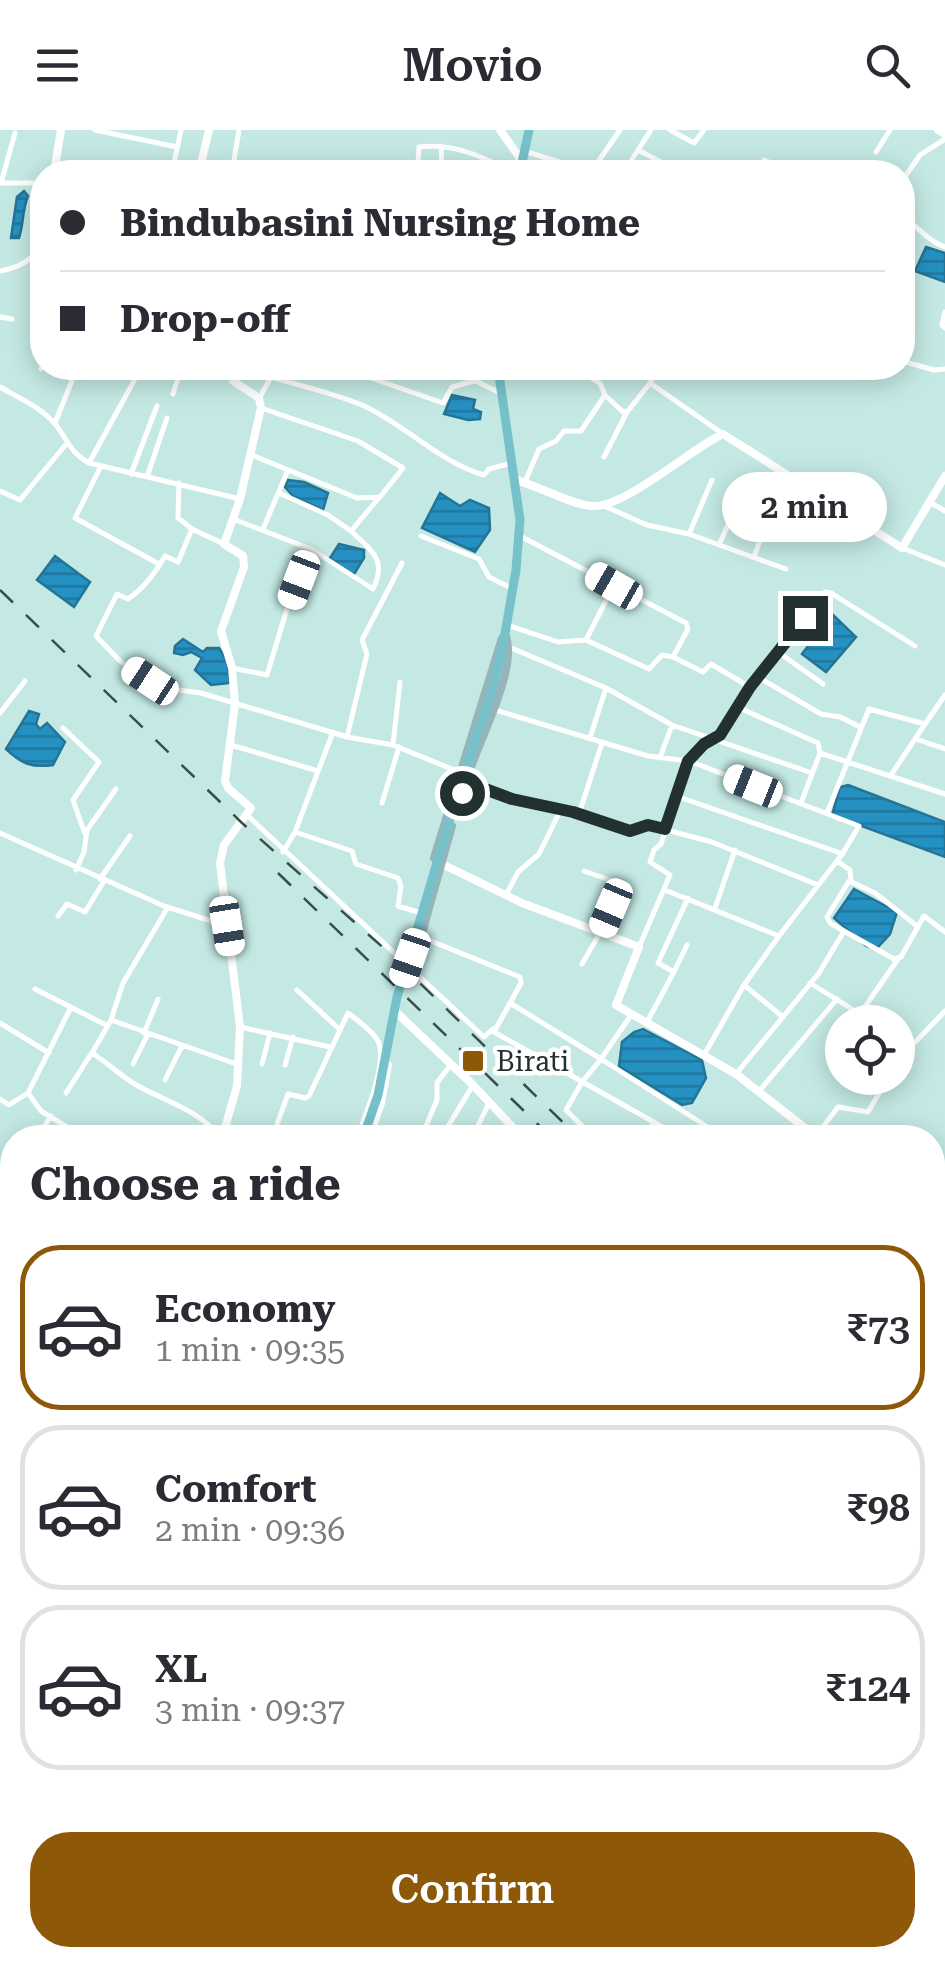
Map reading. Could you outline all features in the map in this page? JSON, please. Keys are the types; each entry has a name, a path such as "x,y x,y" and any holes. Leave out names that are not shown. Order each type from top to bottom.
{"main road":[{"path":"522,160 529,130"},
{"path":"500,380 512,462 520,482 520,536 505,671 465,776 417,917 414,932 421,937 465,776 506,638"},
{"path":"368,1125 378,1095 397,997 506,638"}],"street":[{"path":"56,160 61,130"},
{"path":"95,130 177,147"},
{"path":"174,160 181,130"},
{"path":"202,160 209,130"},
{"path":"234,160 239,130"},
{"path":"500,130 523,156 540,160"},
{"path":"599,160 620,130"},
{"path":"632,160 651,130"},
{"path":"670,130 693,142 704,130"},
{"path":"876,152 890,130"},
{"path":"915,162 945,136 938,130"},
{"path":"15,133 0,184 30,183"},
{"path":"441,146 442,160"},
{"path":"418,160 418,148 441,146 471,150 492,160"},
{"path":"638,150 657,160"},
{"path":"915,224 933,242 945,246"},
{"path":"0,271 30,257"},
{"path":"945,312 945,328"},
{"path":"0,316 12,320"},
{"path":"915,365 945,369"},
{"path":"54,423 73,380"},
{"path":"89,463 134,380"},
{"path":"174,394 178,380"},
{"path":"233,380 259,398"},
{"path":"224,544 240,499 261,408 259,398 269,380"},
{"path":"281,380 361,405 463,470 484,475 489,469 512,462"},
{"path":"377,380 443,403 452,387 474,382 502,394"},
{"path":"594,380 620,410 628,411"},
{"path":"604,457 628,411 652,380"},
{"path":"650,383 902,548 945,565"},
{"path":"0,387 39,409 54,423 75,455 89,463 240,499"},
{"path":"605,396 581,430 564,431 556,441 538,449 520,482 580,504 602,505 647,526 689,534 786,569"},
{"path":"131,474 157,406"},
{"path":"261,408 358,441 403,468 352,531"},
{"path":"147,477 167,418"},
{"path":"602,505 650,482 723,434"},
{"path":"0,491 20,500 66,443"},
{"path":"249,454 357,498 380,496"},
{"path":"100,468 76,518 160,564"},
{"path":"263,529 288,470"},
{"path":"902,548 945,476"},
{"path":"689,534 712,480"},
{"path":"179,483 178,518 243,556 244,567 221,631 232,668 234,704 225,780 228,788 251,808 224,846 220,863 240,1026 239,1065 225,1125"},
{"path":"279,493 328,515 352,531 380,562 381,573 373,589"},
{"path":"718,545 739,500"},
{"path":"931,503 945,511"},
{"path":"754,557 769,516"},
{"path":"233,519 311,549 384,596"},
{"path":"192,529 178,562 165,556 137,593 128,599 118,594 96,636 120,662 162,688 201,694 396,746 512,799 579,814 630,831 648,825 665,829 735,850 818,885"},
{"path":"421,536 479,559 489,576 513,589"},
{"path":"520,536 688,625 673,657"},
{"path":"232,668 267,676 311,549"},
{"path":"347,736 367,654 362,640 402,563"},
{"path":"586,640 614,586"},
{"path":"802,1125 736,1074 615,1002 665,890 670,873 650,864 654,850 661,844 688,761 723,732 750,687 826,592 915,646"},
{"path":"506,638 586,640 649,668 662,654 702,672 711,664 750,687"},
{"path":"506,638 672,725 812,773"},
{"path":"778,652 824,684"},
{"path":"758,677 821,714 840,717 860,727"},
{"path":"0,713 26,680"},
{"path":"382,803 396,746 400,682"},
{"path":"589,739 606,688"},
{"path":"891,775 945,695"},
{"path":"737,706 818,743 820,753 801,803"},
{"path":"492,708 602,743 688,761 859,826 843,854 744,985 704,1054"},
{"path":"827,813 869,709 925,724"},
{"path":"660,758 672,725"},
{"path":"64,728 99,762 72,800 85,834 84,852 76,870"},
{"path":"283,852 295,832 333,732"},
{"path":"916,739 945,749"},
{"path":"579,814 602,743"},
{"path":"231,745 318,771"},
{"path":"820,753 945,794"},
{"path":"85,834 116,789"},
{"path":"676,796 843,854"},
{"path":"506,895 518,872 539,854 560,810"},
{"path":"247,815 283,852 410,968 484,1037 510,1004 521,983 520,977 421,937 410,968 397,1012 384,1092 369,1125"},
{"path":"295,832 352,851 356,864 398,878 398,906 417,917"},
{"path":"0,834 76,870 227,926"},
{"path":"58,916 66,904 85,912 130,836"},
{"path":"715,908 735,850"},
{"path":"837,862 850,870 851,880 827,918 830,923 898,959"},
{"path":"442,864 506,895 639,947"},
{"path":"582,964 621,884 584,871"},
{"path":"851,880 875,893 917,926"},
{"path":"665,890 779,936"},
{"path":"674,972 659,966 659,960 688,898"},
{"path":"66,1093 110,1023 123,983 168,907"},
{"path":"810,983 860,1014 924,916 945,932"},
{"path":"736,1074 810,983 844,931"},
{"path":"647,1022 687,944"},
{"path":"744,985 782,1017"},
{"path":"34,989 70,1009 239,1065"},
{"path":"297,990 338,1028"},
{"path":"133,1064 158,999"},
{"path":"760,1090 838,999"},
{"path":"510,1004 704,1125"},
{"path":"0,1114 28,1093 70,1009"},
{"path":"915,1042 945,1011"},
{"path":"397,1012 474,1085 509,1125"},
{"path":"277,1125 287,1095 308,1097 348,1013 372,1034 380,1049 366,1125"},
{"path":"580,1125 566,1112 582,1082 631,1014"},
{"path":"0,1023 50,1053"},
{"path":"240,1026 330,1047"},
{"path":"493,1030 659,1125"},
{"path":"262,1064 270,1032"},
{"path":"285,1064 293,1037"},
{"path":"165,1080 182,1046"},
{"path":"92,1053 141,1088 210,1125"},
{"path":"426,1125 437,1100 437,1083 452,1063"},
{"path":"449,1125 474,1085"},
{"path":"28,1093 41,1111 65,1125"},
{"path":"825,1125 838,1107 868,1112 878,1095"},
{"path":"0,1099 8,1105"},
{"path":"479,1125 490,1103"},
{"path":"45,1125 51,1116"}],"water":[{"path":"24,191 28,196 21,232 19,238 11,238 17,197"},
{"path":"926,247 945,253 945,282 915,271"},
{"path":"452,395 475,400 473,409 481,412 480,419 444,414"},
{"path":"288,480 304,482 328,493 323,510 293,496 285,487"},
{"path":"440,493 460,506 470,500 489,508 490,530 475,552 422,528"},
{"path":"339,544 364,550 364,558 353,576 330,558"},
{"path":"55,556 90,582 74,607 37,580"},
{"path":"832,614 856,637 826,672 802,654"},
{"path":"183,639 203,652 219,648 227,661 230,683 211,685 195,670 202,658 191,652 174,653"},
{"path":"29,711 39,714 36,724 40,729 47,723 65,742 53,765 28,764 6,749"},
{"path":"848,785 945,822 945,857 832,815 840,787"},
{"path":"854,889 897,912 890,934 876,949 866,946 834,918"},
{"path":"643,1029 702,1060 706,1078 692,1103 682,1105 619,1066 622,1042"}],"railway":[{"path":"0,590 242,823 387,951 566,1125"},
{"path":"278,873 539,1125"}],"place":[{"name":"Birati","path":"473,1061"}],"route":[{"path":"462,793 466,782 531,805 573,812 630,831 648,825 665,829 688,761 704,744 718,738 750,687 805,618"}]}
